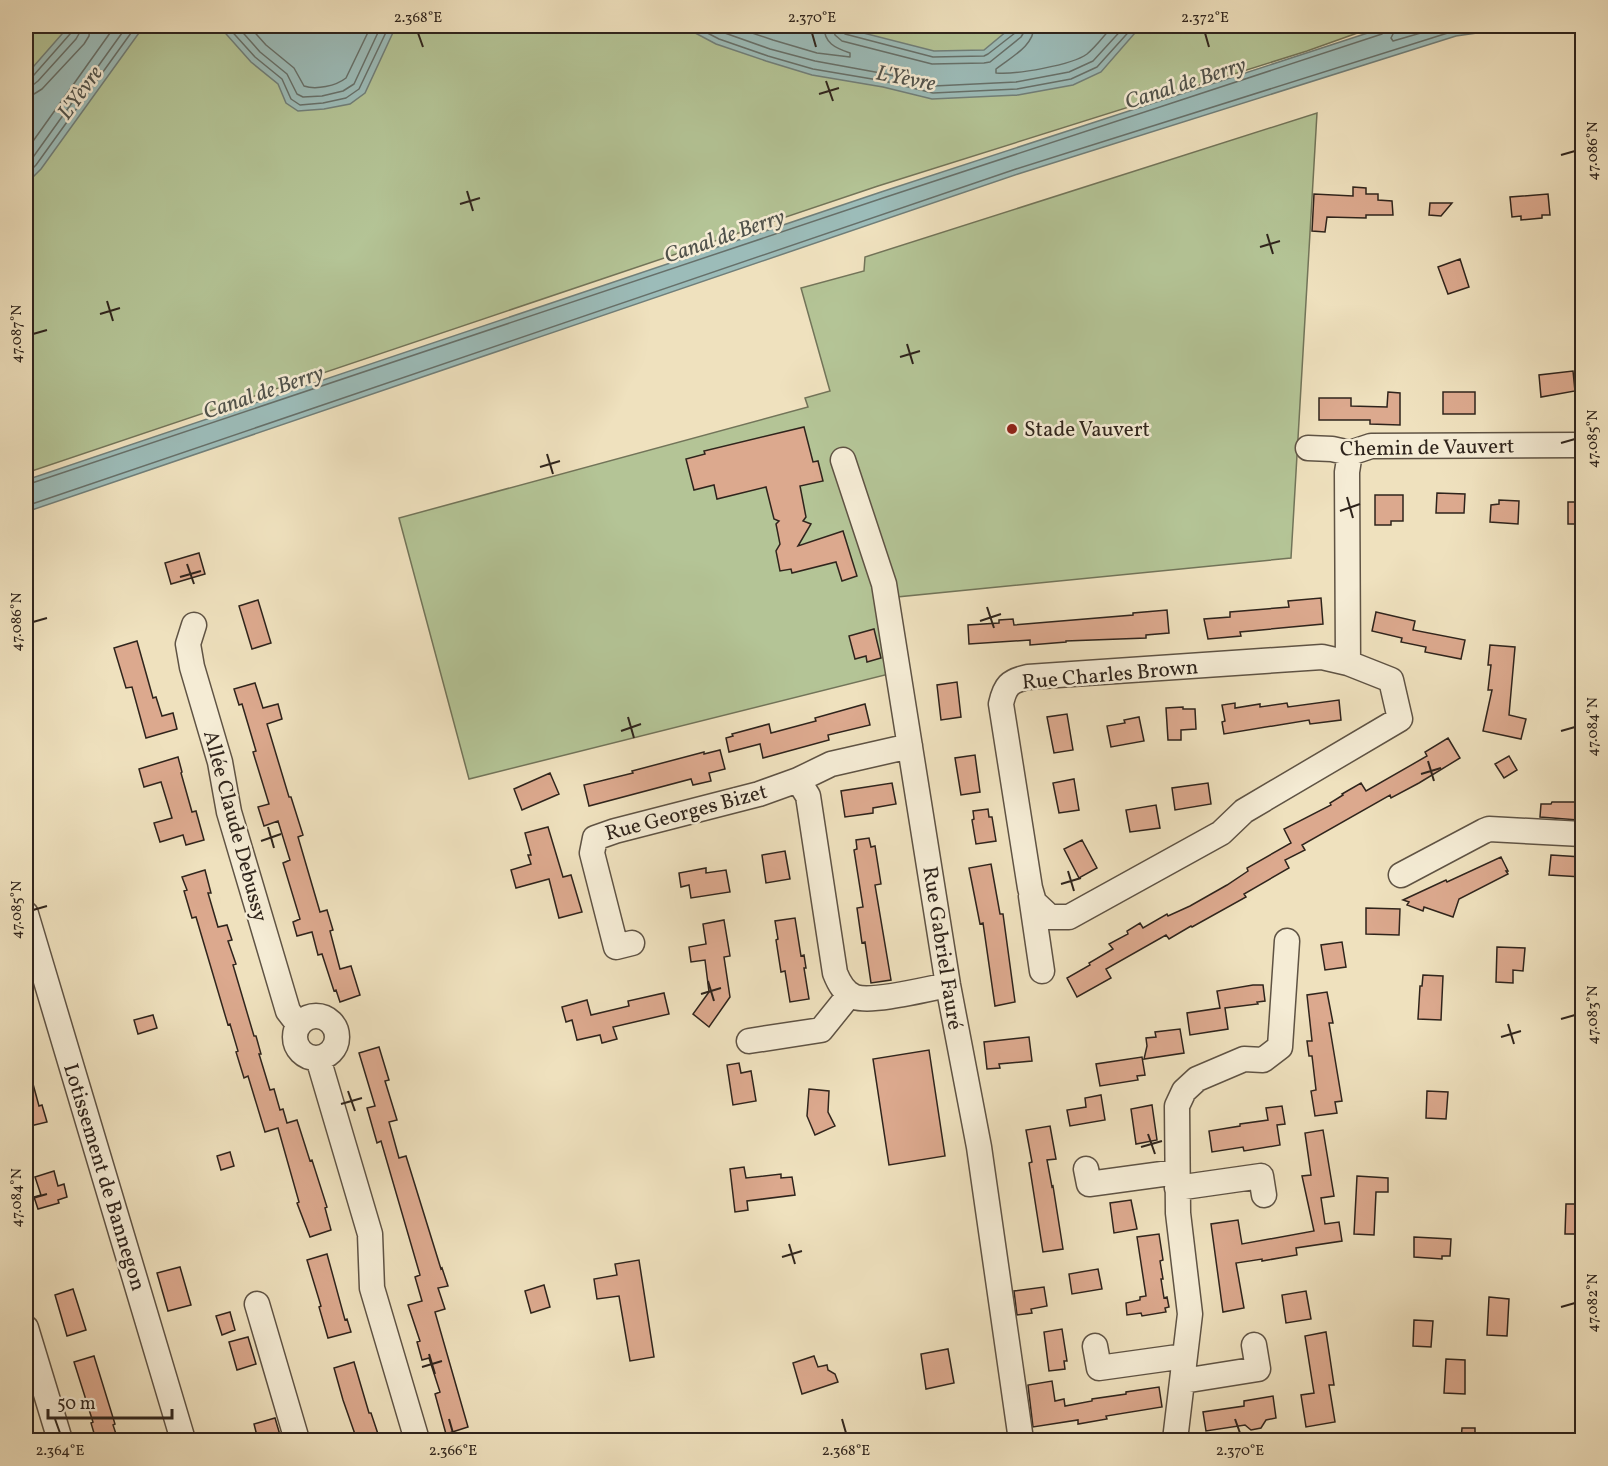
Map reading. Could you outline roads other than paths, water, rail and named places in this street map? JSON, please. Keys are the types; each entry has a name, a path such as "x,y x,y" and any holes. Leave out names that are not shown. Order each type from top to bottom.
{"street":[{"name":"Chemin de Vauvert","path":"1308,448 1332,449 1350,453 1371,446 1582,445"},
{"path":"1348,663 1347,472 1350,453"},
{"name":"Rue Gabriel Fauré","path":"843,460 884,584 948,985 979,1147 1021,1440"},
{"name":"Allée Claude Debussy","path":"194,625 188,644 192,667 220,762 229,813 288,1011 298,1024 294,1036 298,1050 305,1056 318,1058"},
{"name":"Rue Charles Brown","path":"1030,888 1034,902 1050,917 1069,916 1221,833 1244,811 1400,719 1391,680 1348,663 1322,657 1028,677 1015,680 1005,690 1001,705 1042,971"},
{"name":"Rue Georges Bizet","path":"633,943 616,947 592,853 595,838 759,794 798,780 831,764 910,746"},
{"path":"798,780 808,796 835,973 841,987 854,997 870,1000 948,985"},
{"path":"1401,875 1489,829 1582,834"},
{"name":"Lotissement de Bannegon","path":"26,914 183,1440"},
{"path":"1175,1440 1190,1314 1178,1227 1176,1110 1184,1090 1200,1077 1244,1059 1263,1060 1280,1047 1287,941"},
{"path":"749,1041 821,1030 850,994"},
{"path":"298,1024 303,1019 313,1016 332,1022 337,1030 337,1041 334,1048 329,1054 318,1058 370,1233 372,1288 417,1440"},
{"path":"1086,1168 1089,1184 1261,1176 1264,1195"},
{"path":"257,1304 297,1440"},
{"path":"26,1328 60,1440"},
{"path":"1183,1381 1258,1369 1254,1345"},
{"path":"1095,1346 1099,1368 1185,1356"}],"water":[{"name":"L'Yèvre","path":"69,26 144,26 41,169 26,184 26,75"},
{"path":"219,26 396,26 365,93 350,104 298,111 286,103 278,84 251,62"},
{"name":"L'Yèvre","path":"682,26 836,26 934,51 984,50 1013,26 1141,26 1101,72 1073,85 1018,95 932,99 883,87 812,75 716,44"},
{"path":"1389,26 1526,26 1456,36 1018,174 26,512 26,480 881,192"}],"place":[{"name":"Stade Vauvert","path":"1012,429"}],"water label":[{"name":"Canal de Berry","path":"1185,82"},
{"name":"Canal de Berry","path":"724,235"},
{"name":"Canal de Berry","path":"263,391"}]}
